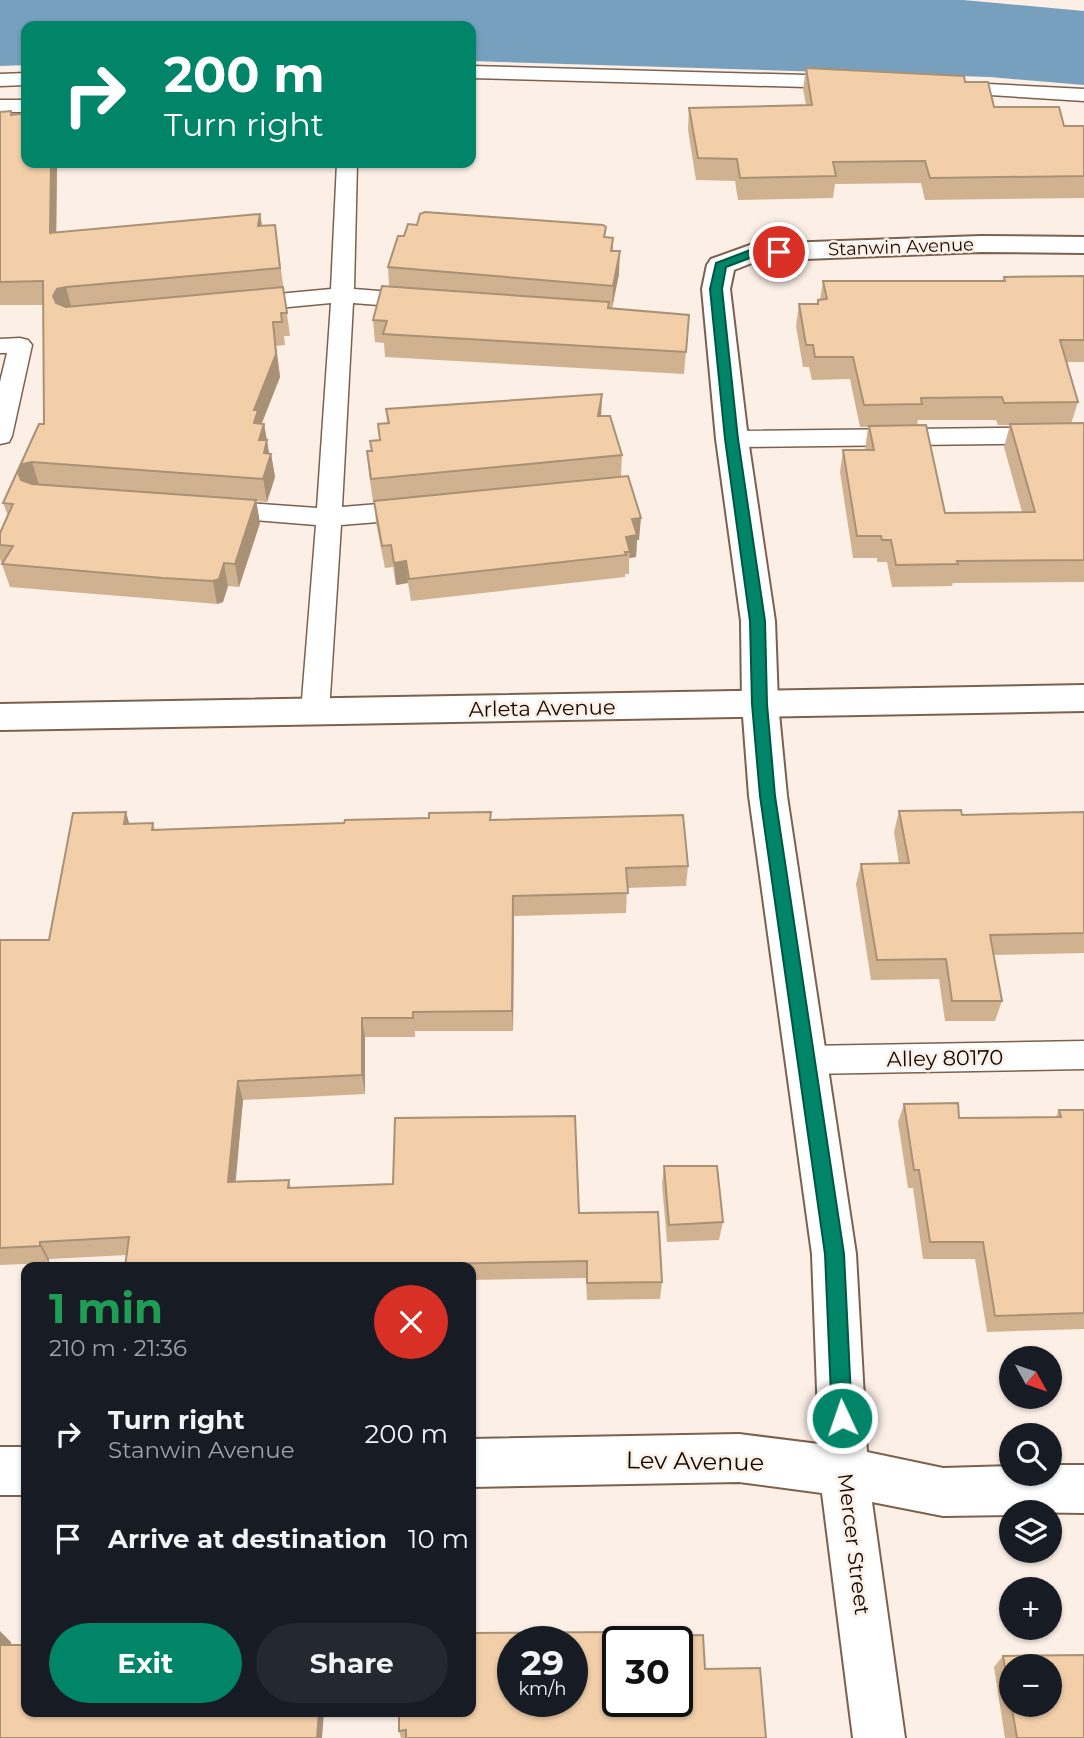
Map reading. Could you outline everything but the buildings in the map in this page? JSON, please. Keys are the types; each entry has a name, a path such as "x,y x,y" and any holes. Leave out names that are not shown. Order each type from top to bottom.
{"street":[{"name":"Stanwin Avenue","path":"721,265 753,253 981,244 1084,245"},
{"name":"Mercer Street","path":"721,265 716,289 732,439 758,621 760,704 768,796 834,1254 844,1472 879,1738"},
{"name":"Arleta Avenue","path":"0,717 1084,698"},
{"name":"Lev Avenue","path":"476,1462 739,1458 844,1472 943,1492 1084,1489"},
{"path":"0,1471 21,1471"}],"lane":[{"path":"476,72 856,83"},
{"path":"0,80 21,79"},
{"path":"923,86 1084,95"},
{"path":"0,106 21,106"},
{"path":"315,712 343,295 346,168"},
{"path":"221,306 343,295 439,303"},
{"path":"0,346 20,345 0,436"},
{"path":"732,439 1084,435"},
{"path":"191,507 329,517 436,508"},
{"name":"Alley 80170","path":"806,1060 1084,1055"}],"water":[{"path":"0,0 963,0 1084,11 1084,85 990,77 476,61 476,21 21,21 21,65 0,66"}],"route":[{"path":"779,252 753,253 721,265 716,289 732,439 758,621 760,704 768,796 834,1254 842,1418"}]}
